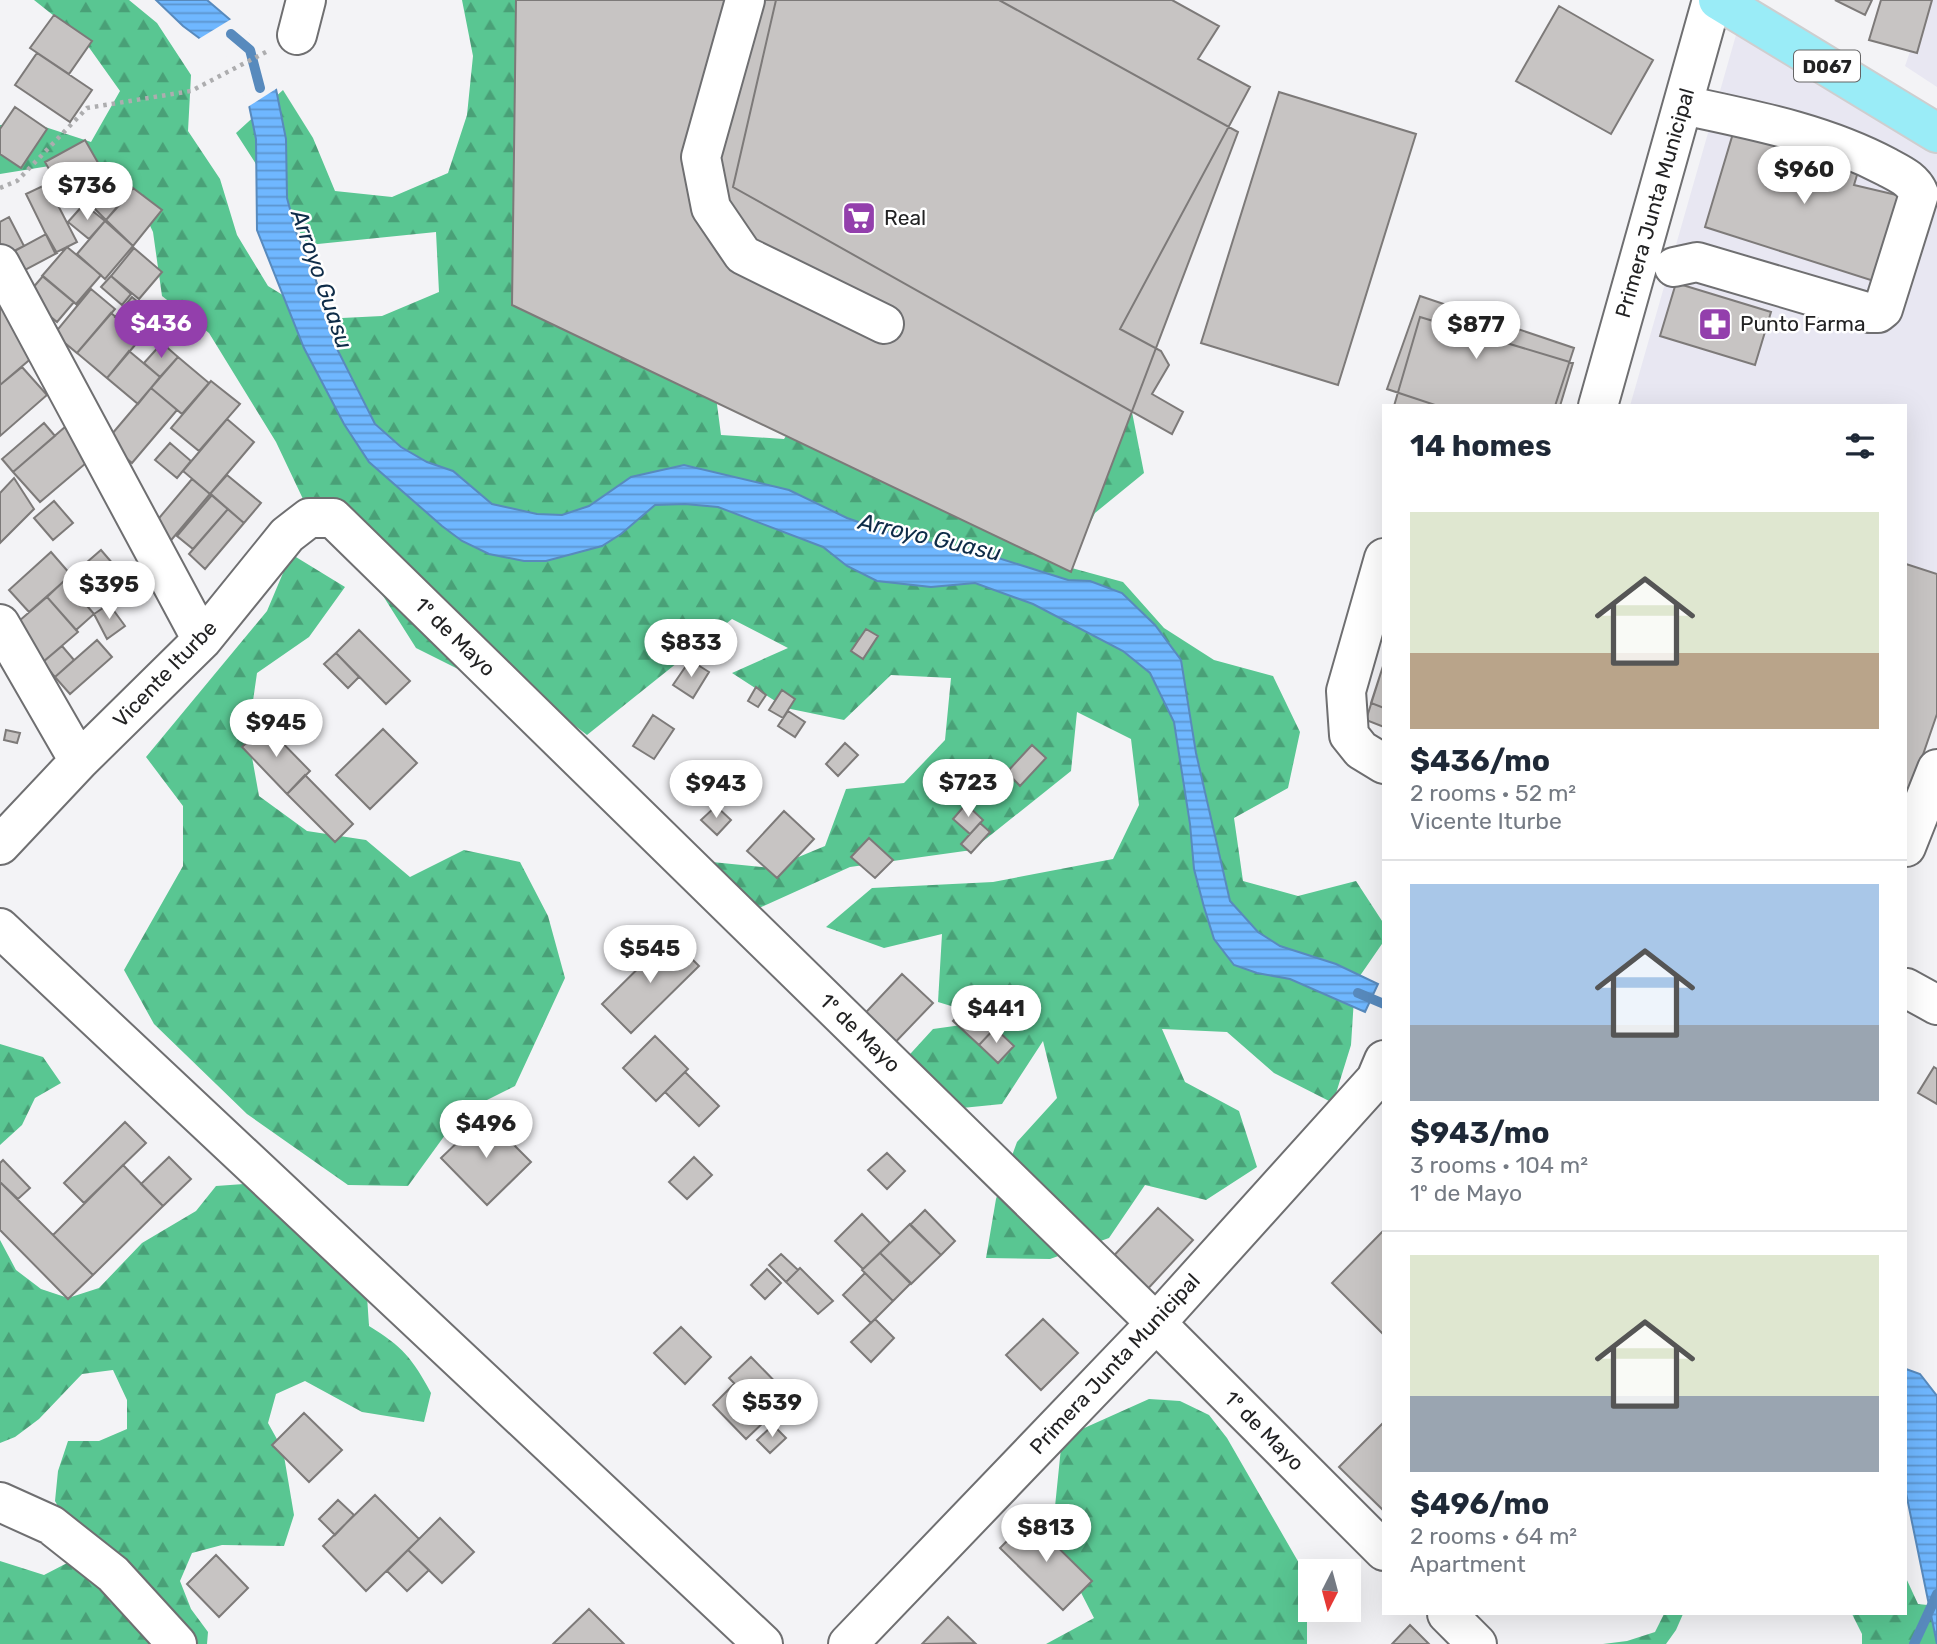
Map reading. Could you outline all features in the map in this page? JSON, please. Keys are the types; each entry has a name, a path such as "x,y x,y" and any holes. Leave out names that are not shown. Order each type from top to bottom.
{"main road":[{"name":"D067","path":"1715,0 1937,132"}],"street":[{"path":"745,0 701,157 710,208 743,255 884,324"},
{"name":"Primera Junta Municipal","path":"1599,404 1715,0"},
{"path":"1674,267 1697,262 1870,313 1878,313 1883,309 1920,194 1906,177 1868,157 1822,138 1683,104"},
{"path":"0,264 202,640"},
{"name":"Vicente Iturbe","path":"0,845 79,761 202,640 287,535 309,518 333,518"},
{"name":"1º de Mayo","path":"333,518 1156,1323 1382,1549"},
{"path":"1382,565 1346,691 1349,735 1361,750 1382,763"},
{"path":"0,624 79,761"},
{"path":"1907,844 1937,769"},
{"path":"0,928 763,1644"},
{"path":"1907,989 1937,1005"},
{"name":"Primera Junta Municipal","path":"848,1644 1156,1323 1380,1070"},
{"path":"0,1502 51,1525 113,1574 177,1644"},
{"path":"1448,1615 1477,1644"}],"path":[{"path":"0,188 17,181 88,108 191,91 302,17"}],"shaded area":[{"path":"1928,0 1937,0 1937,87 1905,66"},
{"path":"1736,35 1937,153 1937,714 1907,801 1907,404 1631,404"}],"green space":[{"path":"34,0 129,0 157,23 191,75 188,131 220,179 237,235 268,286 322,319 382,316 439,292 436,232 308,245 236,133 283,90 313,138 335,191 392,197 448,173 467,115 473,56 462,0 685,0 713,374 721,435 784,439 817,388 1078,386 1132,412 1144,473 1095,513 1068,567 1123,582 1164,628 1214,660 1273,676 1300,732 1288,788 1234,818 1243,881 1298,896 1356,881 1382,921 1382,944 1355,983 1351,1045 1333,1103 1274,1073 1227,1032 1162,1029 1185,1082 1239,1111 1257,1167 1206,1200 1145,1185 1109,1238 1050,1259 986,1258 996,1199 1017,1142 1057,1098 1043,1041 1002,1104 942,1110 891,1075 933,1029 997,1020 938,1002 942,934 884,948 826,927 872,888 993,882 1113,859 1139,805 1131,739 1077,712 1071,771 972,850 850,867 737,918 712,862 772,868 825,846 846,789 904,783 945,740 951,678 891,675 844,720 786,708 732,673 788,648 732,619 587,735 538,697 476,678 416,648 349,542 303,499 276,442 209,333 162,296 153,232 126,175 68,163 0,174 0,125 36,124 91,142 120,91 83,39"},
{"path":"291,554 345,587 309,637 257,673 248,735 259,796 307,831 366,840 410,877 464,850 520,862 548,916 565,978 515,1086 461,1113 408,1186 348,1185 247,1114 154,1024 124,970 183,866 183,806 146,757 267,611"},
{"path":"0,1044 43,1057 61,1083 35,1098 22,1125 0,1145"},
{"path":"244,1184 272,1195 367,1296 369,1326 406,1354 431,1393 424,1422 362,1412 305,1381 276,1394 268,1423 283,1450 294,1515 284,1546 222,1545 192,1553 180,1581 191,1609 208,1632 207,1644 0,1644 0,1561 44,1575 71,1561 71,1530 55,1501 58,1471 68,1441 99,1441 127,1429 127,1400 113,1370 82,1374 39,1419 15,1437 0,1443 0,1240 16,1270 41,1289 68,1298 99,1288 142,1243 196,1211 216,1186"},
{"path":"1149,1399 1180,1401 1209,1415 1227,1438 1298,1561 1298,1622 1307,1622 1307,1644 1046,1644 1094,1618 1052,1536 1062,1438"},
{"path":"1907,1580 1918,1604 1937,1606 1937,1644 1862,1644 1862,1634 1852,1615 1907,1615"},
{"path":"1664,1615 1683,1615 1666,1644 1603,1644 1627,1641 1655,1632"}],"water":[{"path":"156,0 207,0 248,35 222,55 183,26"},
{"path":"272,69 286,139 287,198 297,235 315,277 334,343 375,424 401,447 427,462 453,471 492,504 537,514 562,515 589,506 631,477 684,465 789,490 847,518 902,537 979,552 1068,580 1090,581 1122,593 1155,625 1181,660 1196,753 1230,901 1258,932 1280,946 1336,964 1378,984 1365,1012 1290,979 1257,973 1234,965 1214,939 1194,869 1190,824 1174,722 1150,673 1123,651 1033,604 975,583 931,587 877,581 847,566 823,547 718,507 655,505 621,534 602,546 546,561 524,561 489,554 462,541 442,526 369,462 344,424 304,348 257,230 256,139 244,81"},
{"path":"1907,1369 1920,1374 1937,1396 1937,1644 1907,1498"}],"pier":[{"path":"233,18 251,36 224,58 197,40"},
{"path":"273,65 279,87 246,108 241,79"}],"building":[{"name":"Real","path":"516,0 999,0 1238,132 1071,572 512,305"},
{"path":"776,0 1172,0 1219,26 1198,59 1250,87 1120,329 1161,351 1169,365 1152,394 1183,412 1172,434 733,187"},
{"path":"1835,0 1872,0 1865,15"},
{"path":"1881,0 1932,0 1917,53 1869,40"},
{"path":"1559,6 1653,60 1611,134 1516,81"},
{"path":"54,15 92,41 69,74 30,48"},
{"path":"37,53 92,90 70,122 15,85"},
{"path":"1279,92 1416,134 1338,385 1201,343"},
{"path":"15,107 47,129 21,168 0,154 0,129"},
{"path":"1734,130 1860,165 1854,185 1905,197 1880,283 1705,227"},
{"path":"85,140 105,175 65,198 45,162"},
{"path":"97,180 122,202 106,220 77,191"},
{"path":"47,184 77,242 55,253 26,194"},
{"path":"133,188 162,210 133,246 106,220"},
{"path":"84,204 105,221 89,239 68,222"},
{"path":"9,217 24,246 0,258 0,222"},
{"path":"105,221 133,246 105,279 77,254"},
{"path":"46,234 57,253 10,278 0,259"},
{"path":"67,247 101,275 76,304 42,276"},
{"path":"134,248 162,272 139,299 111,276"},
{"path":"43,276 74,302 57,322 26,296"},
{"path":"111,276 131,294 122,305 101,287"},
{"name":"Punto Farma","path":"1676,283 1771,312 1755,365 1660,336"},
{"path":"91,289 115,309 77,353 54,334"},
{"path":"1420,296 1574,348 1556,404 1432,404 1387,389"},
{"path":"132,297 157,318 141,338 115,317"},
{"path":"0,301 34,356 0,385"},
{"path":"111,313 141,338 107,378 77,353"},
{"path":"1420,317 1573,363 1561,404 1395,404"},
{"path":"162,343 178,357 160,377 144,363"},
{"path":"129,351 160,377 138,404 107,378"},
{"path":"178,357 209,383 182,414 151,388"},
{"path":"22,367 47,395 0,436 0,385"},
{"path":"211,381 240,404 199,451 171,428"},
{"path":"151,388 177,410 132,463 106,441"},
{"path":"227,419 254,442 210,494 183,471"},
{"path":"44,423 55,436 13,472 2,459"},
{"path":"65,427 92,458 40,502 13,472"},
{"path":"170,443 191,461 177,478 155,460"},
{"path":"227,475 261,503 244,523 210,494"},
{"path":"14,478 34,509 0,543 0,493"},
{"path":"192,479 210,494 167,545 149,530"},
{"path":"212,495 228,509 193,549 177,536"},
{"path":"54,501 73,523 53,540 34,518"},
{"path":"228,509 244,523 205,569 189,554"},
{"path":"101,550 131,585 109,604 79,569"},
{"path":"51,552 71,575 29,612 9,590"},
{"path":"1907,564 1937,574 1937,714 1907,801"},
{"path":"65,580 94,614 76,630 47,597"},
{"path":"47,597 78,632 43,662 12,627"},
{"path":"109,604 125,626 107,639 94,614"},
{"path":"866,629 878,636 863,659 851,651"},
{"path":"359,630 410,681 386,704 336,653"},
{"path":"97,640 112,657 70,694 55,677"},
{"path":"62,646 74,660 55,677 43,662"},
{"path":"336,653 359,677 348,688 324,664"},
{"path":"690,660 709,672 693,698 673,685"},
{"path":"1382,669 1382,707 1371,703"},
{"path":"1382,669 1382,726 1366,720"},
{"path":"756,687 766,695 758,707 748,701"},
{"path":"782,690 795,699 783,718 769,710"},
{"path":"788,711 805,722 795,737 778,726"},
{"path":"653,715 674,729 654,759 633,746"},
{"path":"265,725 310,771 287,794 242,747"},
{"path":"383,729 417,763 370,809 336,775"},
{"path":"6,730 20,733 17,743 4,740"},
{"path":"845,743 858,755 838,776 826,764"},
{"path":"1032,745 1046,758 1020,786 1007,772"},
{"path":"305,775 353,824 335,842 287,794"},
{"path":"966,804 983,820 970,834 953,819"},
{"path":"716,806 731,820 717,835 701,820"},
{"path":"784,811 814,839 777,878 747,851"},
{"path":"980,823 990,832 971,853 961,844"},
{"path":"869,838 893,860 875,878 851,857"},
{"path":"670,937 699,966 631,1033 602,1004"},
{"path":"902,974 933,1003 884,1054 854,1025"},
{"path":"970,1004 995,1028 979,1045 953,1021"},
{"path":"995,1028 1014,1046 998,1063 979,1045"},
{"path":"655,1036 688,1069 656,1101 623,1068"},
{"path":"1934,1067 1937,1069 1937,1104 1918,1093"},
{"path":"685,1072 719,1106 699,1126 665,1092"},
{"path":"485,1116 531,1162 487,1205 441,1158"},
{"path":"125,1122 146,1143 84,1203 64,1183"},
{"path":"887,1153 905,1171 887,1189 868,1170"},
{"path":"169,1157 191,1179 163,1206 141,1184"},
{"path":"694,1157 712,1175 687,1199 669,1182"},
{"path":"3,1160 30,1188 18,1199 0,1182 0,1163"},
{"path":"123,1165 163,1206 93,1275 53,1235"},
{"path":"0,1182 93,1275 68,1299 0,1230"},
{"path":"1158,1208 1193,1240 1143,1294 1108,1262"},
{"path":"925,1210 955,1241 941,1255 910,1225"},
{"path":"862,1214 890,1243 863,1269 835,1241"},
{"path":"910,1224 941,1255 911,1284 880,1253"},
{"path":"1382,1232 1382,1333 1332,1283"},
{"path":"880,1253 911,1283 893,1301 862,1270"},
{"path":"781,1254 798,1270 786,1282 769,1265"},
{"path":"800,1268 833,1301 818,1314 786,1282"},
{"path":"767,1269 781,1283 765,1299 751,1285"},
{"path":"865,1273 893,1301 871,1323 843,1295"},
{"path":"875,1319 894,1338 871,1362 851,1342"},
{"path":"1043,1319 1078,1353 1041,1390 1006,1355"},
{"path":"681,1327 711,1357 685,1384 654,1353"},
{"path":"751,1357 790,1397 768,1418 729,1378"},
{"path":"734,1384 768,1418 746,1439 713,1405"},
{"path":"304,1413 342,1450 309,1482 272,1445"},
{"path":"1382,1424 1382,1509 1339,1467"},
{"path":"773,1425 786,1438 770,1453 757,1440"},
{"path":"375,1495 419,1539 366,1591 323,1546"},
{"path":"338,1500 354,1515 335,1535 319,1519"},
{"path":"440,1518 474,1552 442,1583 408,1550"},
{"path":"1029,1519 1092,1581 1063,1610 1000,1548"},
{"path":"408,1550 429,1570 407,1591 387,1571"},
{"path":"216,1555 248,1588 219,1617 187,1584"},
{"path":"589,1609 624,1644 553,1644"},
{"path":"948,1617 975,1643 922,1644"},
{"path":"1410,1625 1429,1644 1392,1644"}],"waterway":[{"name":"Arroyo Guasu","path":"231,34 250,50 260,88"},
{"name":"Arroyo Guasu","path":"1358,993 1382,1003"},
{"path":"1914,1644 1937,1594"}],"place":[{"name":"Real","path":"859,218"},
{"name":"Punto Farma","path":"1715,324"}]}
